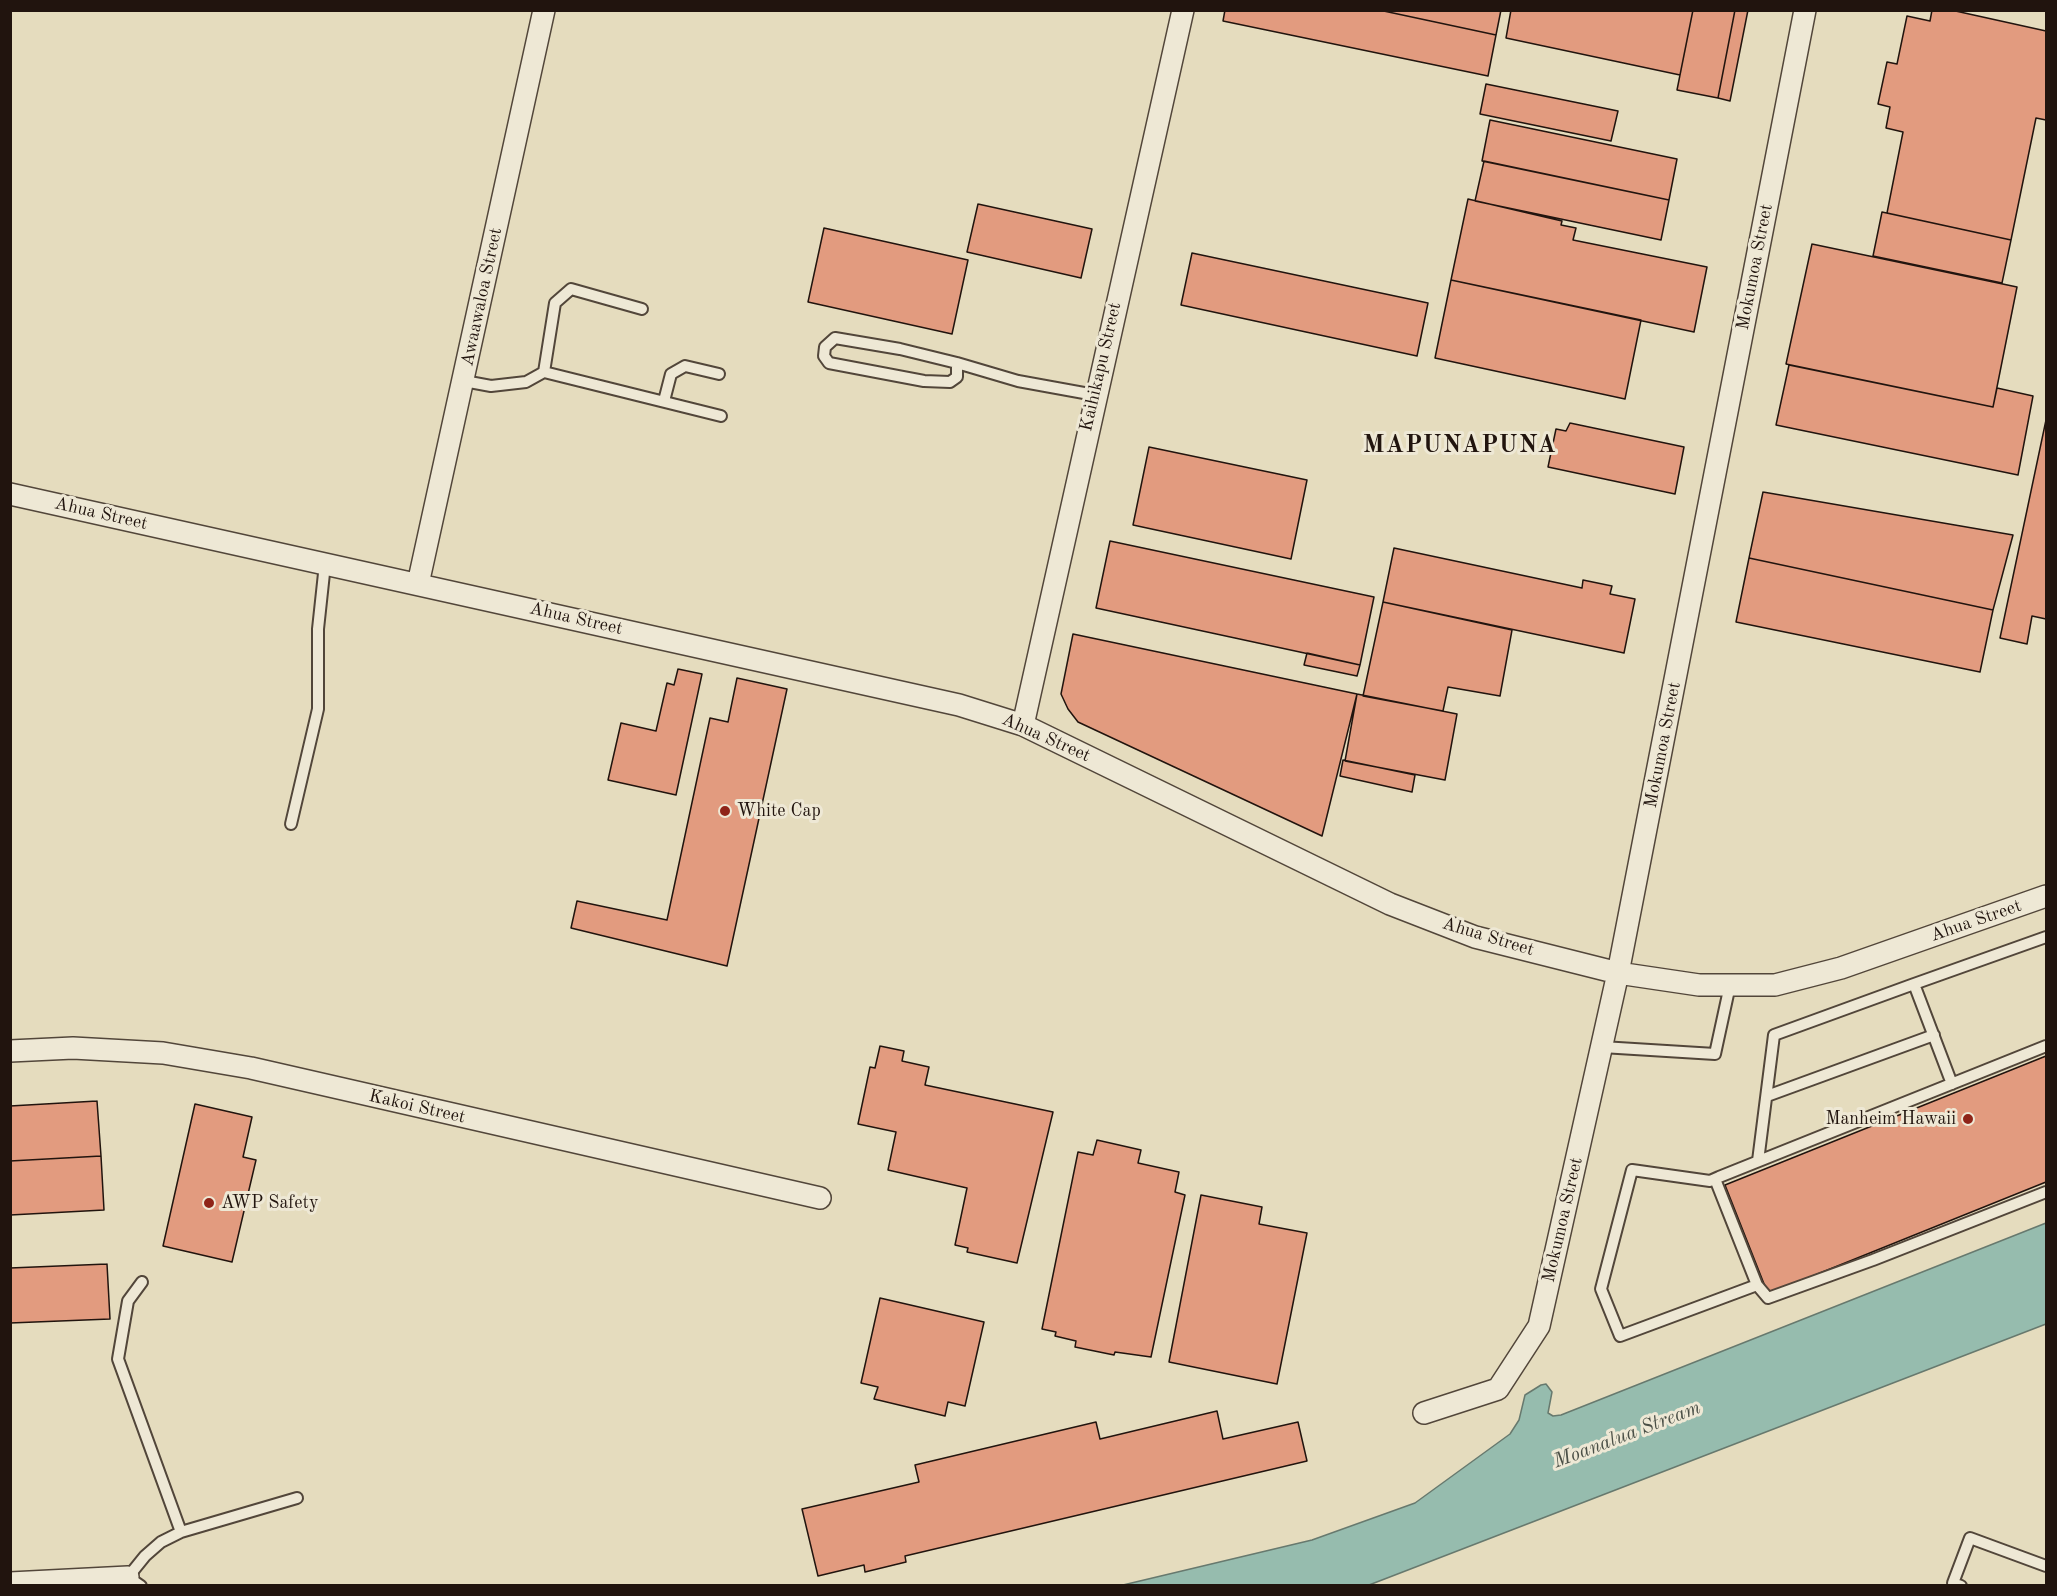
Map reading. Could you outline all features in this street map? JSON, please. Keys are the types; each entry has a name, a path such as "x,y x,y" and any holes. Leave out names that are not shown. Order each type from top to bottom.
{"street":[{"name":"Awaawaloa Street","path":"418,584 544,10"},
{"name":"Kaihikapu Street","path":"1023,725 1095,395 1183,10"},
{"name":"Mokumoa Street","path":"1424,1413 1498,1389 1539,1326 1618,973 1804,10"},
{"name":"Ahua Street","path":"10,494 959,705 1023,725 1390,904 1475,937 1618,973 1699,985 1775,985 1841,968 2046,896"},
{"name":"Kakoi Street","path":"10,1051 73,1048 163,1053 251,1068 819,1198"},
{"path":"10,1583 135,1581"}],"lane":[{"path":"544,372 555,303 570,289 642,309"},
{"path":"957,363 957,377 950,382 924,381 829,363 824,356 825,347 835,338 900,349 957,363 1018,381 1095,395"},
{"path":"664,401 671,374 685,366 719,374"},
{"path":"464,381 491,386 525,382 544,372 721,416"},
{"path":"291,824 318,709 318,629 325,564"},
{"path":"1758,1161 1774,1035 2046,937"},
{"path":"1914,984 1952,1084"},
{"path":"1602,1047 1715,1054 1730,985"},
{"path":"1767,1096 1934,1035"},
{"path":"1757,1285 1620,1336 1601,1289 1632,1170 1710,1181 2046,1046"},
{"path":"1715,1179 1757,1285 1768,1298 1873,1260 2046,1192"},
{"path":"142,1281 128,1300 118,1359 181,1532"},
{"path":"135,1581 145,1556 161,1542 181,1532 297,1498"},
{"path":"1955,1585 1970,1538 2046,1566"}],"water":[{"name":"Moanalua Stream","path":"2046,1223 2046,1324 1369,1585 1123,1585 1312,1540 1415,1503 1510,1434 1519,1420 1525,1395 1541,1385 1546,1384 1552,1392 1548,1413 1553,1416 1561,1415"}],"building":[{"path":"1225,10 1379,10 1496,35 1488,76 1223,21"},
{"path":"1379,10 1501,10 1496,35"},
{"path":"1511,10 1693,10 1680,75 1506,38"},
{"path":"1693,10 1735,10 1718,98 1677,90"},
{"path":"1735,10 1748,10 1730,101 1718,98"},
{"path":"1932,10 1951,10 2046,31 2046,120 2036,118 2011,240 1887,213 1903,132 1886,128 1890,107 1878,104 1887,62 1897,64 1907,16 1930,21"},
{"path":"1486,84 1618,111 1611,141 1480,114"},
{"path":"1490,120 1677,159 1669,200 1482,161"},
{"path":"1484,161 1669,200 1661,240 1475,201"},
{"path":"1468,199 1562,221 1561,225 1576,228 1573,240 1707,267 1694,332 1451,280"},
{"path":"978,204 1092,229 1081,278 967,252"},
{"path":"1882,212 2011,240 2002,283 1873,256"},
{"path":"824,228 968,260 952,334 808,302"},
{"path":"1812,244 2017,287 1993,407 1786,364"},
{"path":"1192,253 1428,303 1417,356 1181,305"},
{"path":"1451,280 1641,320 1625,399 1435,358"},
{"path":"1789,365 1993,407 1997,388 2033,396 2018,475 1776,425"},
{"path":"2046,420 2046,619 2032,616 2027,644 2000,638"},
{"path":"1570,423 1684,447 1675,494 1548,467 1556,429 1566,431"},
{"path":"1149,447 1307,480 1291,559 1133,525"},
{"path":"1763,492 2013,535 1993,610 1749,558"},
{"path":"1110,541 1374,597 1360,665 1096,608"},
{"path":"1394,548 1582,588 1583,580 1612,586 1610,594 1635,599 1624,653 1383,602"},
{"path":"1749,558 1993,610 1980,672 1736,622"},
{"path":"1383,602 1512,630 1500,696 1448,687 1443,711 1363,696"},
{"path":"1073,634 1357,694 1322,836 1078,722 1068,709 1061,694"},
{"path":"1307,653 1360,665 1357,676 1304,665"},
{"path":"678,669 702,674 676,795 608,780 621,723 656,731 667,683 674,685"},
{"name":"White Cap","path":"737,678 787,689 727,966 571,928 577,901 667,920 710,718 728,722"},
{"path":"1357,694 1457,714 1445,780 1345,761"},
{"path":"1343,760 1415,775 1412,792 1340,776"},
{"path":"880,1046 904,1051 902,1061 929,1067 925,1085 1053,1112 1017,1263 967,1252 968,1248 955,1245 967,1188 888,1170 896,1132 858,1124 870,1067 875,1068"},
{"name":"Manheim Hawaii","path":"2046,1056 2046,1182 1768,1294 1725,1185"},
{"path":"97,1101 101,1156 10,1161 10,1106"},
{"name":"AWP Safety","path":"195,1104 252,1117 243,1157 256,1160 232,1262 163,1246"},
{"path":"1097,1140 1141,1150 1138,1163 1179,1172 1175,1192 1185,1195 1151,1357 1115,1352 1114,1355 1075,1347 1076,1341 1055,1336 1056,1332 1042,1329 1078,1152 1093,1155"},
{"path":"101,1156 104,1210 10,1215 10,1161"},
{"path":"1201,1195 1262,1207 1259,1224 1307,1233 1277,1384 1169,1362"},
{"path":"107,1264 110,1319 10,1323 10,1268"},
{"path":"880,1298 984,1322 965,1406 948,1402 945,1416 874,1399 878,1387 861,1383"},
{"path":"1217,1411 1223,1439 1298,1422 1307,1461 905,1556 906,1562 865,1572 864,1565 818,1576 802,1509 919,1482 915,1465 1096,1422 1100,1439"}],"place":[{"name":"White Cap","path":"725,811"},
{"name":"Manheim Hawaii","path":"1968,1119"},
{"name":"AWP Safety","path":"209,1203"}],"district":[{"name":"MAPUNAPUNA","path":"1460,446"}]}
